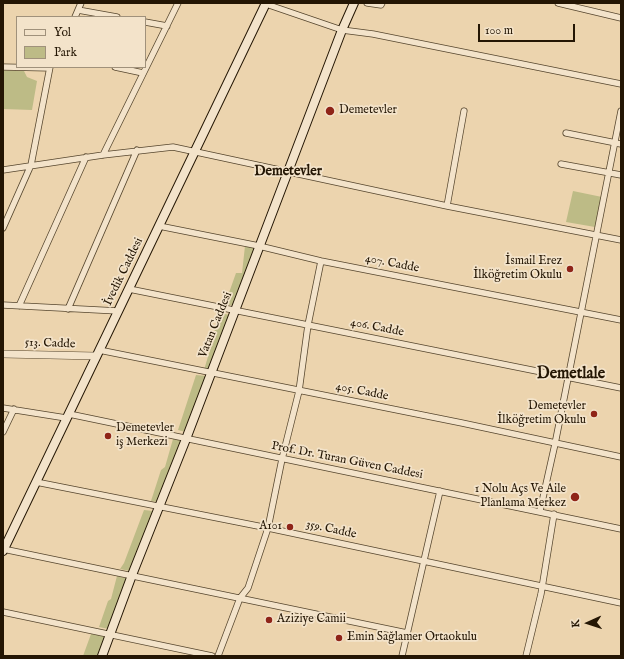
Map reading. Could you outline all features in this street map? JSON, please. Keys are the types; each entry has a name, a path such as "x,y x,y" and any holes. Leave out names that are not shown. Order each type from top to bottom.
{"main road":[{"name":"İvedik Caddesi","path":"3,549 266,3"},
{"name":"Vatan Caddesi","path":"102,656 210,373 236,310 342,30 354,3"}],"street":[{"path":"75,16 81,3"},
{"path":"146,67 178,3"},
{"path":"266,3 342,30 373,34 621,84"},
{"path":"367,3 381,5 382,3"},
{"path":"558,3 621,18"},
{"path":"78,10 111,16"},
{"path":"146,22 167,26"},
{"path":"3,67 16,67"},
{"path":"3,228 31,165 50,68"},
{"path":"120,68 143,73"},
{"path":"103,155 146,68"},
{"path":"447,206 464,111"},
{"path":"540,511 555,444 609,173 618,143 621,111"},
{"path":"566,133 618,143"},
{"path":"3,170 168,146 447,206 621,240"},
{"path":"68,308 137,150"},
{"path":"20,306 86,157"},
{"path":"561,164 621,175"},
{"name":"407. Cadde","path":"159,226 259,246 321,261 621,320"},
{"path":"218,656 240,598 248,588 268,528 282,459 299,391 308,325 321,261"},
{"name":"406. Cadde","path":"129,288 621,388"},
{"path":"3,305 118,311"},
{"name":"405. Cadde","path":"98,353 210,373 462,423 621,457"},
{"name":"513. Cadde","path":"3,354 98,353"},
{"name":"Prof. Dr. Turan Güven Caddesi","path":"3,408 67,416 186,439 540,511 621,529"},
{"path":"3,432 14,409"},
{"name":"359. Cadde","path":"36,482 268,528 621,603"},
{"path":"402,656 440,491"},
{"path":"526,656 542,586 554,514"},
{"path":"3,549 407,633"},
{"path":"3,612 111,633 212,656"}],"green space":[{"path":"3,70 24,71 27,77 37,81 32,110 3,109"},
{"path":"573,191 602,197 595,227 566,222"},
{"path":"245,246 255,248 235,306 225,304 236,273 242,273"},
{"path":"218,313 231,315 209,370 204,370 213,340"},
{"path":"196,375 207,376 186,432 178,430"},
{"path":"173,439 183,440 157,502 151,501 161,470 165,467"},
{"path":"144,510 153,511 130,571 120,569 124,563"},
{"path":"117,576 128,579 109,629 99,627 108,601 111,599"},
{"path":"91,634 106,636 98,656 83,656"}],"place":[{"name":"Demetevler","path":"330,111"},
{"name":"İsmail Erez İlköğretim Okulu","path":"570,269"},
{"name":"Demetevler İlköğretim Okulu","path":"594,414"},
{"name":"Demetevler iş Merkezi","path":"108,436"},
{"name":"1 Nolu Açs Ve Aile Planlama Merkez","path":"575,497"},
{"name":"A101","path":"290,527"},
{"name":"Aziziye Camii","path":"269,620"},
{"name":"Emin Sağlamer Ortaokulu","path":"339,638"}],"district":[{"name":"Demetevler","path":"288,172"},
{"name":"Demetlale","path":"571,375"}]}
